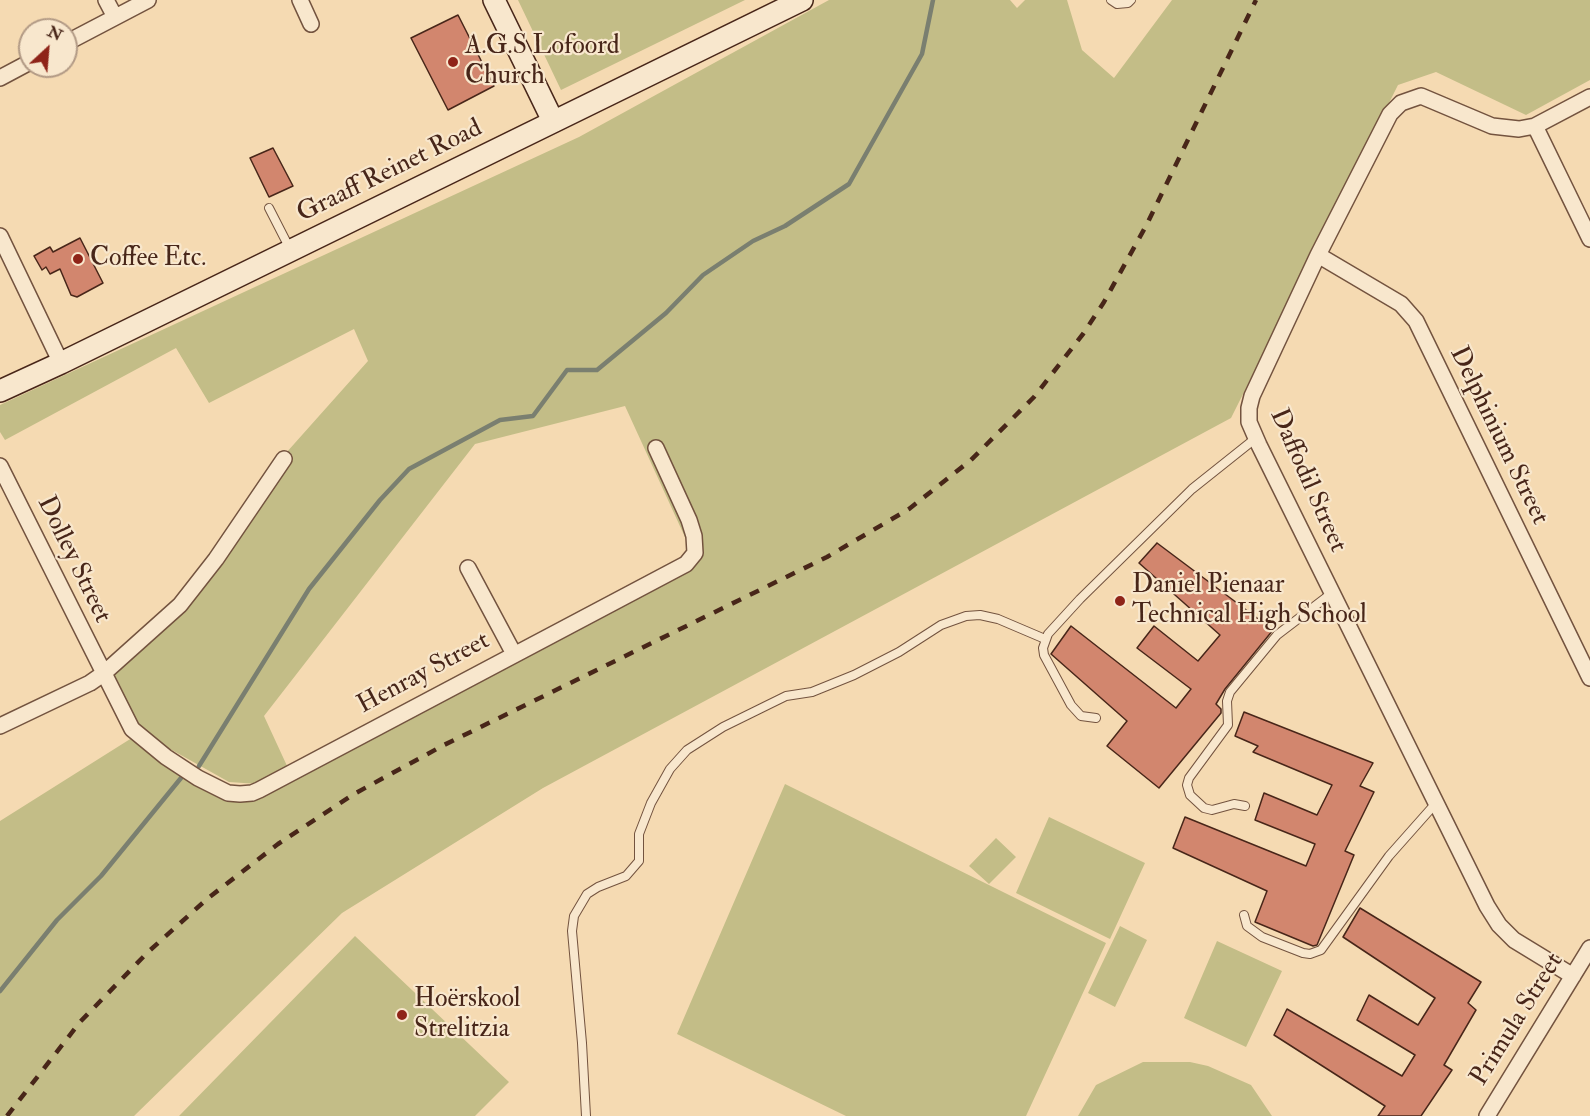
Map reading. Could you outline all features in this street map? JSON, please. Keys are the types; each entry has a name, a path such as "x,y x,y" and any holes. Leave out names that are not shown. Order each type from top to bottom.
{"main road":[{"path":"494,0 553,121"},
{"name":"Graaff Reinet Road","path":"0,391 802,0"}],"street":[{"path":"106,0 115,17"},
{"path":"78,37 148,0"},
{"path":"300,0 311,24"},
{"path":"0,78 18,68"},
{"name":"Daffodil Street","path":"1535,126 1519,129 1492,126 1421,96 1401,103 1390,114 1318,255 1252,396 1249,422 1487,906 1499,925 1520,944 1574,976"},
{"path":"1590,97 1535,126 1590,239"},
{"path":"0,236 61,363"},
{"name":"Delphinium Street","path":"1318,255 1401,304 1416,321 1590,678"},
{"name":"Henray Street","path":"103,674 127,722 139,737 215,788 228,793 252,793 689,562 694,553 694,536 656,448"},
{"path":"0,726 90,683 172,612 196,586 284,459"},
{"name":"Dolley Street","path":"0,466 103,674"},
{"path":"468,568 514,654"},
{"name":"Primula Street","path":"1487,1116 1590,948"}],"lane":[{"path":"1111,0 1117,4 1128,3 1131,0"},
{"path":"269,208 290,251"},
{"path":"1096,718 1081,716 1071,705 1044,655 1043,648 1046,639 1080,599 1192,489 1256,438"},
{"path":"1245,806 1234,804 1212,810 1204,808 1190,795 1187,785 1189,778 1228,725 1227,701 1230,692 1277,635 1332,593"},
{"path":"586,1116 572,931 574,916 586,894 626,876 639,861 639,834 651,803 670,769 687,750 723,728 786,696 812,692 854,675 899,652 941,625 966,616 980,615 998,619 1046,639"},
{"path":"1244,915 1247,926 1262,937 1303,953 1310,954 1321,950 1389,856 1436,803"}],"shaded area":[{"path":"518,0 745,0 561,90"},
{"path":"829,0 1010,0 1017,8 1025,0 1067,0 1082,50 1114,78 1172,0 1590,0 1590,80 1526,115 1436,72 1398,85 1231,418 543,788 342,913 134,1116 0,1116 0,821 135,736 226,788 260,791 695,559 625,406 475,444 264,716 288,768 258,784 229,782 138,731 110,674 156,629 286,453 368,361 354,329 209,403 176,348 5,440 0,432 0,405 579,137"},
{"path":"785,784 1106,943 1026,1116 846,1116 677,1034"},
{"path":"1049,817 1145,863 1110,939 1016,893"},
{"path":"996,838 1016,857 989,884 969,866"},
{"path":"1120,926 1147,940 1115,1007 1088,993"},
{"path":"355,936 509,1082 475,1116 179,1116"},
{"path":"1217,941 1282,971 1246,1047 1184,1018"},
{"path":"1143,1062 1190,1062 1208,1066 1251,1085 1272,1116 1078,1116 1096,1085"}],"building":[{"name":"A.G.S Lofoord Church","path":"458,15 494,86 448,110 411,38"},
{"path":"273,148 293,186 269,197 250,158"},
{"name":"Coffee Etc.","path":"80,238 103,283 77,297 71,295 60,269 50,274 46,267 42,270 34,256 50,247 53,252"},
{"path":"1157,543 1273,630 1225,689 1216,704 1221,709 1221,713 1159,788 1107,746 1127,721 1051,654 1071,626 1176,708 1191,689 1137,648 1154,626 1198,661 1220,635 1139,563"},
{"path":"1244,712 1373,763 1360,786 1374,792 1345,851 1354,855 1317,945 1313,946 1255,922 1267,891 1173,848 1185,817 1306,866 1315,844 1255,820 1264,793 1317,815 1332,785 1253,752 1258,746 1235,736"},
{"path":"1360,908 1481,982 1468,1003 1476,1010 1444,1065 1452,1070 1421,1116 1378,1116 1385,1106 1274,1035 1287,1009 1402,1076 1415,1055 1357,1020 1369,995 1418,1025 1435,998 1343,937"}],"waterway":[{"path":"199,766 309,589 380,500 409,469 500,420 533,416 567,370 597,370 666,313 703,275 753,241 785,226 849,184 922,54 933,0"},
{"path":"0,991 57,920 101,876 181,778"}],"railway":[{"path":"7,1116 80,1022 148,952 207,899 278,844 354,794 444,745 827,557 909,509 971,460 1034,397 1083,334 1104,302 1147,224 1256,0"}],"place":[{"name":"A.G.S Lofoord Church","path":"453,62"},
{"name":"Coffee Etc.","path":"78,259"},
{"name":"Daniel Pienaar Technical High School","path":"1120,601"},
{"name":"Hoërskool Strelitzia","path":"402,1015"}]}
